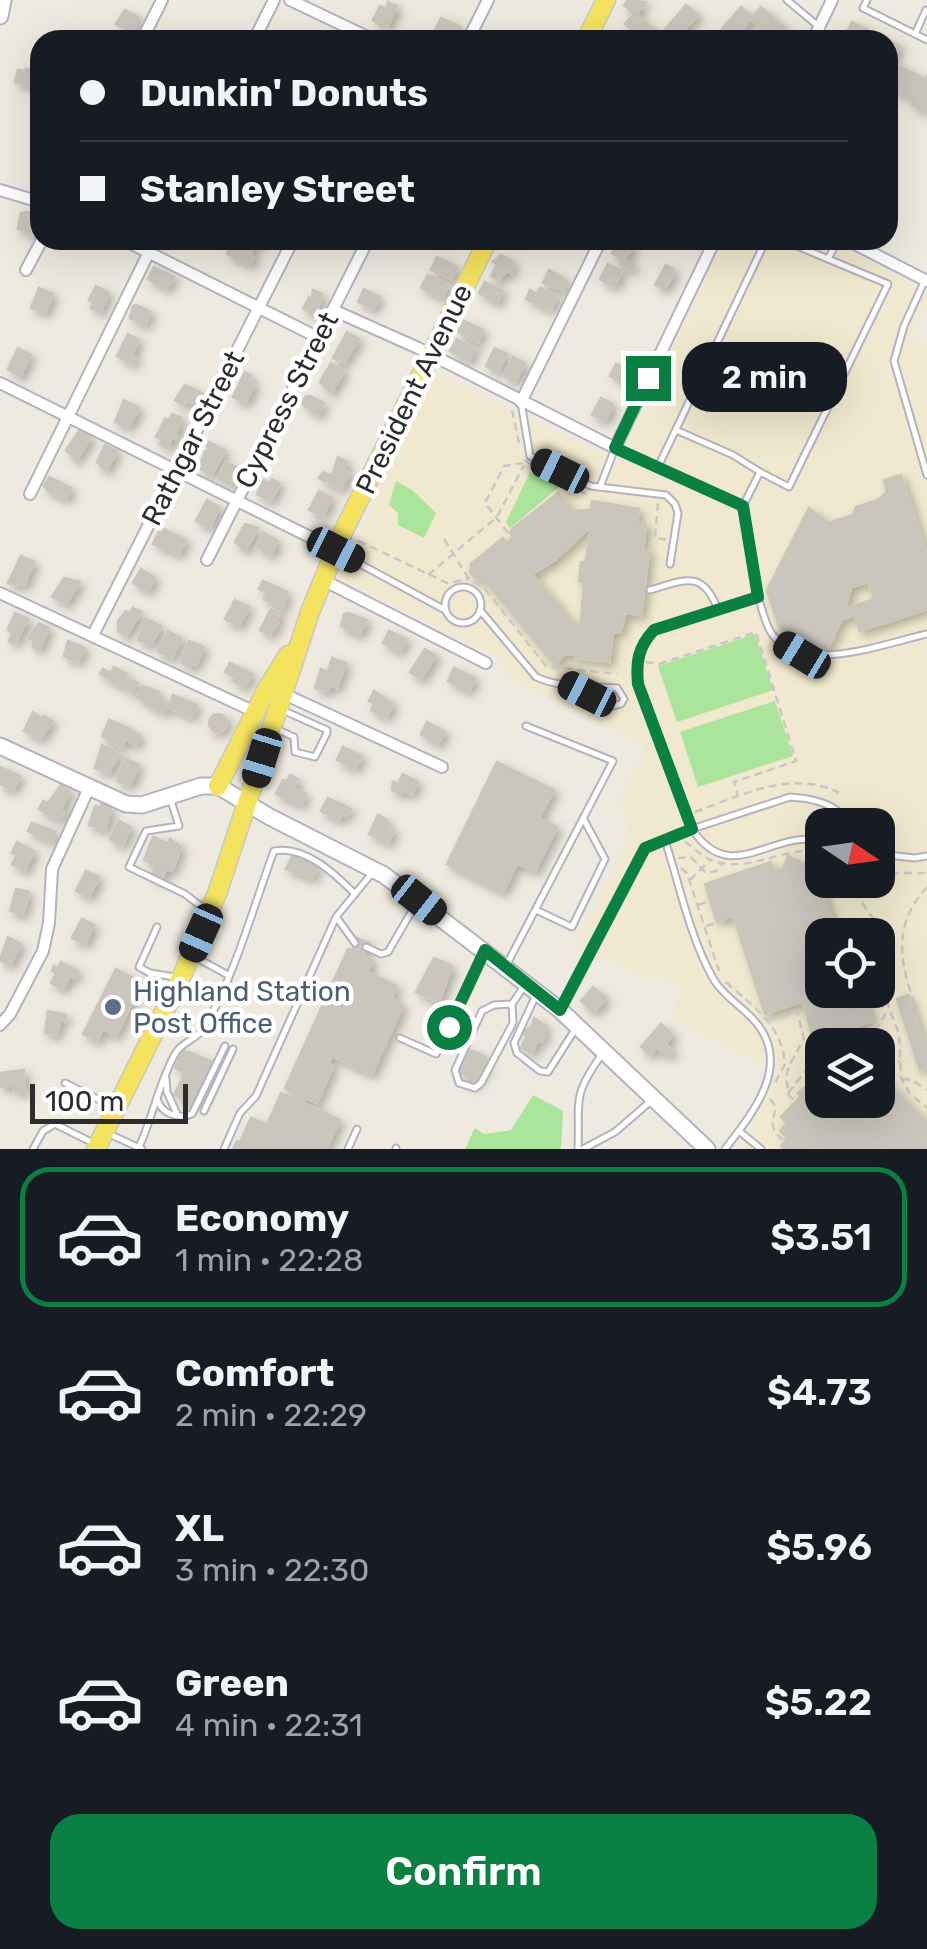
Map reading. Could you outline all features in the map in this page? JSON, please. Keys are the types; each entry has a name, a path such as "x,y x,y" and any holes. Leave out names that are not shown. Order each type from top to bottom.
{"main road":[{"path":"590,30 600,2"},
{"name":"President Avenue","path":"99,1142 209,913 304,630 336,550 483,250"},
{"path":"218,786 255,712 304,630"}],"street":[{"path":"0,16 3,0"},
{"path":"147,30 162,0"},
{"path":"259,30 274,0"},
{"path":"290,0 353,30"},
{"path":"473,30 488,0"},
{"path":"818,30 832,0"},
{"path":"0,190 30,199"},
{"path":"26,270 37,250"},
{"path":"144,250 318,338"},
{"name":"Rathgar Street","path":"92,636 288,250"},
{"name":"Cypress Street","path":"207,560 363,250"},
{"path":"522,402 597,250"},
{"path":"333,310 615,448 710,250"},
{"path":"867,250 926,279"},
{"path":"30,494 148,252"},
{"path":"0,383 336,550"},
{"path":"324,580 486,662"},
{"path":"0,594 255,712"},
{"path":"280,700 442,767"},
{"path":"0,746 131,805 202,786 218,786 375,870 485,950 578,1025 708,1149"},
{"path":"0,1024 10,1014 43,950 50,922 52,868 89,788"}],"lane":[{"path":"787,0 820,26"},
{"path":"867,0 863,8 927,40"},
{"path":"915,34 927,10"},
{"path":"658,466 761,250"},
{"path":"676,430 789,486 888,284 807,250"},
{"path":"828,259 833,250"},
{"path":"926,279 904,326 894,361 927,475"},
{"path":"522,402 530,456 591,486 666,495 675,504 678,512 670,564"},
{"path":"600,487 615,448 743,506"},
{"path":"760,472 743,506 758,597 771,633 802,655 837,656 927,634"},
{"path":"336,550 401,583 460,623 472,620 484,608"},
{"path":"650,590 687,580 700,582 712,592 718,610"},
{"path":"445,610 448,594 461,586 476,592 536,677 617,688 624,699 618,706 612,706 565,683"},
{"path":"758,597 654,630 642,643 636,664 638,684 692,829 704,847 735,858 783,842 805,841"},
{"path":"272,727 294,736 296,752 311,758 327,733 280,700"},
{"path":"506,967 612,760 526,726"},
{"path":"169,796 179,826 146,831 129,867 179,890 209,913"},
{"path":"560,1010 645,848 790,796 834,808"},
{"path":"536,910 572,927 605,858 583,818"},
{"path":"665,840 697,942 716,984 760,1028 769,1050 769,1083 725,1149"},
{"path":"33,1149 43,1130 55,1124 99,1142 140,1148 168,1070 181,1045 200,1034 228,975 274,850 289,850 320,864 354,894"},
{"path":"895,856 927,856"},
{"path":"224,1149 240,1113 256,1096 336,918 375,870"},
{"path":"366,947 386,953 419,900"},
{"path":"336,918 355,943"},
{"path":"157,927 139,967 150,973 181,978"},
{"path":"400,1038 436,1054 485,950"},
{"path":"191,955 228,975"},
{"path":"150,973 163,1015"},
{"path":"512,1004 513,1023 481,1083 474,1088 459,1083 455,1070 482,1011 494,1005 512,1004 532,987"},
{"path":"532,987 514,1043 516,1054 548,1072 578,1025"},
{"path":"158,1092 160,1108 180,1116 194,1112 229,1048 204,1111"},
{"path":"604,1050 579,1091 576,1108 581,1149 614,1132 654,1098"},
{"path":"168,1070 166,1092 171,1108 180,1116"},
{"path":"65,1084 116,1108"},
{"path":"348,1149 357,1130"},
{"path":"739,1131 761,1149"}],"path":[{"path":"428,575 497,517 525,463 504,466 485,502 497,517 508,533"},
{"path":"648,531 656,532"},
{"path":"444,539 469,579 485,590 546,666 617,674"},
{"path":"362,554 359,541 447,584 469,579"},
{"path":"484,608 485,590"},
{"path":"645,662 659,664 756,632 796,762 734,782 738,797"},
{"path":"565,668 566,660"},
{"path":"582,670 583,663"},
{"path":"678,844 689,842 710,860 736,868 805,851"},
{"path":"675,848 690,880 720,975 769,1020 784,1050 788,1093 796,1102"},
{"path":"773,856 775,865"},
{"path":"678,858 691,857 700,870 716,872 723,864"},
{"path":"690,880 710,860"},
{"path":"895,873 927,872"},
{"path":"927,887 903,922 900,949 927,1038"},
{"path":"698,904 710,901"},
{"path":"706,926 734,918"},
{"path":"889,1008 899,1034 901,1078 910,1094 927,1108"},
{"path":"877,1028 884,1010"},
{"path":"769,1020 798,1011 808,1043 808,1068 788,1093"},
{"path":"774,1084 804,1038"},
{"path":"895,1061 901,1062"},
{"path":"901,1078 927,1090"},
{"path":"764,1107 769,1098 776,1108 771,1121 773,1130 782,1139"}],"shaded area":[{"path":"720,250 845,250 927,291 927,305 911,337 927,345 927,1149 741,1149 776,1070 670,1018 683,989 654,974 650,981 576,944 630,835 620,800 646,746 508,678 496,656 338,578 436,373 618,462"}],"green space":[{"path":"530,472 559,487 510,528 506,522"},
{"path":"396,481 436,513 424,538 398,525 398,513 389,505"},
{"path":"755,634 773,690 677,722 658,666"},
{"path":"775,701 793,756 698,787 680,732"},
{"path":"533,1095 563,1111 561,1149 465,1149 475,1128 484,1134 511,1130"}],"building":[{"path":"628,0 646,2 636,14 654,30 632,30 625,24 634,14 624,5"},
{"path":"388,2 397,6 387,27 382,27 373,20 380,6 387,9"},
{"path":"686,5 698,15 685,30 664,30"},
{"path":"741,7 752,17 761,7 787,30 764,30 752,19 742,30 721,30"},
{"path":"125,10 138,17 134,30 116,24"},
{"path":"441,18 461,27 460,30 435,30"},
{"path":"852,22 868,30 848,30"},
{"path":"898,66 925,79 927,75 927,113 912,105 914,100 898,92"},
{"path":"18,70 30,70 30,85 15,82"},
{"path":"21,213 30,213 30,235 29,231 18,229"},
{"path":"229,250 253,250 250,255 254,257 250,265 227,254"},
{"path":"632,250 623,259 634,265 631,270 620,264 622,259 612,253"},
{"path":"501,255 512,261 510,266 514,268 498,280 491,276 497,264 493,262"},
{"path":"437,257 457,267 451,279 431,270"},
{"path":"608,264 622,271 614,287 600,279"},
{"path":"666,265 674,274 664,289 655,285"},
{"path":"154,267 174,277 167,289 148,279"},
{"path":"549,270 567,281 563,290 543,283"},
{"path":"428,275 449,285 442,298 421,288"},
{"path":"485,282 503,291 497,303 479,293"},
{"path":"96,286 109,293 100,312 91,308 93,302 89,300"},
{"path":"39,288 53,294 45,313 31,308"},
{"path":"540,288 557,296 551,310 526,299 530,290 537,294"},
{"path":"364,289 380,297 373,309 358,302"},
{"path":"313,290 322,294 316,315 303,309 309,297 312,299"},
{"path":"133,306 151,312 145,325 130,318"},
{"path":"464,321 483,330 478,342 458,332"},
{"path":"347,332 359,339 344,363 333,358"},
{"path":"128,334 139,340 131,355 136,358 133,364 117,356"},
{"path":"457,339 475,348 469,361 450,351"},
{"path":"18,348 31,355 20,377 8,369"},
{"path":"495,348 507,354 498,372 486,366"},
{"path":"513,357 525,363 515,382 504,376"},
{"path":"331,363 344,371 331,393 320,382"},
{"path":"616,364 634,372 629,384 610,376"},
{"path":"245,372 251,375 248,381 255,385 245,403 233,397"},
{"path":"185,385 202,393 196,405 186,400 183,405 175,400"},
{"path":"310,396 324,403 318,415 302,404"},
{"path":"601,398 613,404 605,421 592,415"},
{"path":"124,400 139,408 129,427 115,422"},
{"path":"172,414 182,418 175,434 178,436 172,437 167,448 156,437"},
{"path":"79,431 91,437 76,461 66,450"},
{"path":"209,442 225,450 212,475 199,468 210,448"},
{"path":"105,445 117,451 106,471 97,462"},
{"path":"338,457 348,462 343,470 349,473 341,489 319,478 323,472 332,476"},
{"path":"226,462 238,468 230,485 218,478"},
{"path":"901,475 927,555 927,609 860,631 855,615 842,619 827,650 779,626 767,590 809,508 828,523 853,515 856,507 878,500 887,492 884,480","holes":["869,582 874,599 845,609 851,587"]},
{"path":"49,477 71,488 66,499 47,490 44,486"},
{"path":"272,479 280,483 271,501 257,494 264,480 270,483"},
{"path":"319,491 332,498 323,516 309,510"},
{"path":"558,493 572,511 591,510 592,501 639,509 637,523 646,524 643,550 649,551 641,615 626,613 620,632 613,632 609,662 566,654 554,664 484,579 475,578 470,572 471,564 503,538 507,543 513,538 512,529","holes":["590,527 586,562 581,562 579,581 584,582 580,631 532,574 555,560"]},
{"path":"207,500 219,507 210,528 196,521"},
{"path":"245,524 258,528 245,551 235,542"},
{"path":"164,529 186,540 179,554 153,544"},
{"path":"264,533 278,541 271,555 257,547"},
{"path":"21,556 34,562 24,586 8,583"},
{"path":"141,569 155,577 148,591 133,583"},
{"path":"64,578 80,582 66,604 52,597"},
{"path":"263,581 287,592 283,608 264,599 267,593 259,589"},
{"path":"235,600 249,607 239,626 225,619"},
{"path":"133,608 141,612 126,636 118,631 118,621"},
{"path":"271,609 280,613 270,635 260,630"},
{"path":"15,613 28,619 14,644 9,641 12,634 8,629"},
{"path":"347,613 367,620 359,635 341,626"},
{"path":"145,618 161,626 151,645 138,640"},
{"path":"39,623 49,628 39,650 33,647 34,640 28,638"},
{"path":"168,631 182,638 172,658 158,652"},
{"path":"389,631 406,639 400,652 383,643"},
{"path":"68,641 85,648 78,662 64,656"},
{"path":"189,641 204,647 196,665 192,663 190,667 181,659"},
{"path":"425,649 436,656 421,679 410,672"},
{"path":"332,658 346,663 337,688 315,688 321,669 328,672"},
{"path":"230,663 253,674 244,687 225,672"},
{"path":"114,667 127,674 125,678 138,683 132,693 126,689 128,685 122,686 100,674 103,669 111,673"},
{"path":"454,668 475,678 469,691 448,681"},
{"path":"143,686 159,692 156,698 167,704 163,713 137,697"},
{"path":"374,691 393,704 387,717 371,710 374,703 369,701"},
{"path":"173,695 197,705 192,717 168,707"},
{"path":"33,712 53,721 40,739 24,731"},
{"path":"218,714 227,723 218,732 209,723"},
{"path":"109,720 130,729 127,735 131,731 140,735 136,746 126,739 122,747 102,736"},
{"path":"427,722 445,732 438,744 421,734"},
{"path":"102,745 119,754 109,773 95,768"},
{"path":"343,747 362,756 355,769 337,760"},
{"path":"125,758 139,765 130,785 117,781"},
{"path":"497,762 554,790 539,818 557,827 535,871 517,863 503,892 447,864"},
{"path":"0,767 20,776 13,790 0,784"},
{"path":"403,774 418,782 412,794 392,790 393,782 398,784"},
{"path":"290,775 298,779 293,788 306,794 301,805 276,794"},
{"path":"61,785 70,792 60,811 64,812 60,821 39,809"},
{"path":"328,798 351,809 347,816 342,814 339,820 321,811"},
{"path":"102,803 111,808 105,830 89,825 95,806 100,808"},
{"path":"378,815 394,831 388,843 369,834"},
{"path":"119,821 131,827 122,846 110,839"},
{"path":"32,823 56,832 51,842 28,831"},
{"path":"153,837 168,843 170,839 181,847 172,871 166,869 161,881 151,876 156,864 144,860"},
{"path":"17,842 34,851 24,871 12,864"},
{"path":"293,855 318,867 312,878 286,869"},
{"path":"788,856 805,864 805,898 826,898 832,918 805,918 805,1008 868,1008 872,1021 851,1028 810,1028 803,1001 765,1014 733,915 717,921 705,884 771,862 774,872 783,869"},
{"path":"86,871 99,877 89,897 76,891"},
{"path":"16,889 29,892 23,915 10,911"},
{"path":"82,919 94,925 85,944 72,938"},
{"path":"8,937 21,944 10,965 0,960"},
{"path":"357,938 369,943 363,955 373,960 367,972 397,986 391,999 403,1005 372,1074 332,1056 328,1063 333,1066 317,1103 306,1098 304,1103 340,1120 326,1149 233,1149 251,1118 267,1125 281,1093 291,1097 294,1092 285,1088 348,949 352,950"},
{"path":"434,958 452,966 439,1002 416,992"},
{"path":"61,962 78,971 63,989 51,983 56,973 52,971 54,966 58,968"},
{"path":"116,969 142,982 116,1036 103,1029 97,1041 83,1034"},
{"path":"593,987 606,998 594,1012 581,1001"},
{"path":"908,995 927,1052 927,1067 920,1070 897,999"},
{"path":"48,1011 66,1015 65,1021 60,1020 57,1035 45,1033"},
{"path":"534,1018 546,1026 542,1042 538,1040 532,1053 521,1048 527,1036 521,1033 532,1026"},
{"path":"661,1024 673,1035 665,1044 673,1051 667,1056 657,1047 650,1055 641,1047"},
{"path":"468,1049 486,1057 486,1065 474,1085 467,1082 469,1077 458,1072"},
{"path":"183,1050 215,1063 195,1105 174,1095 185,1073 175,1068"},
{"path":"24,1070 25,1091 15,1092 14,1085 0,1087 0,1073"},
{"path":"805,1087 805,1118 895,1118 895,1091 927,1122 927,1149 785,1149 781,1146 788,1138 780,1131 788,1123 781,1117 801,1096 798,1093"}],"place":[{"name":"Highland Station Post Office","path":"113,1007"}],"route":[{"path":"449,1027 485,950 560,1010 645,848 692,829 638,684 636,664 642,643 654,630 758,597 743,506 615,448 648,378"}]}
